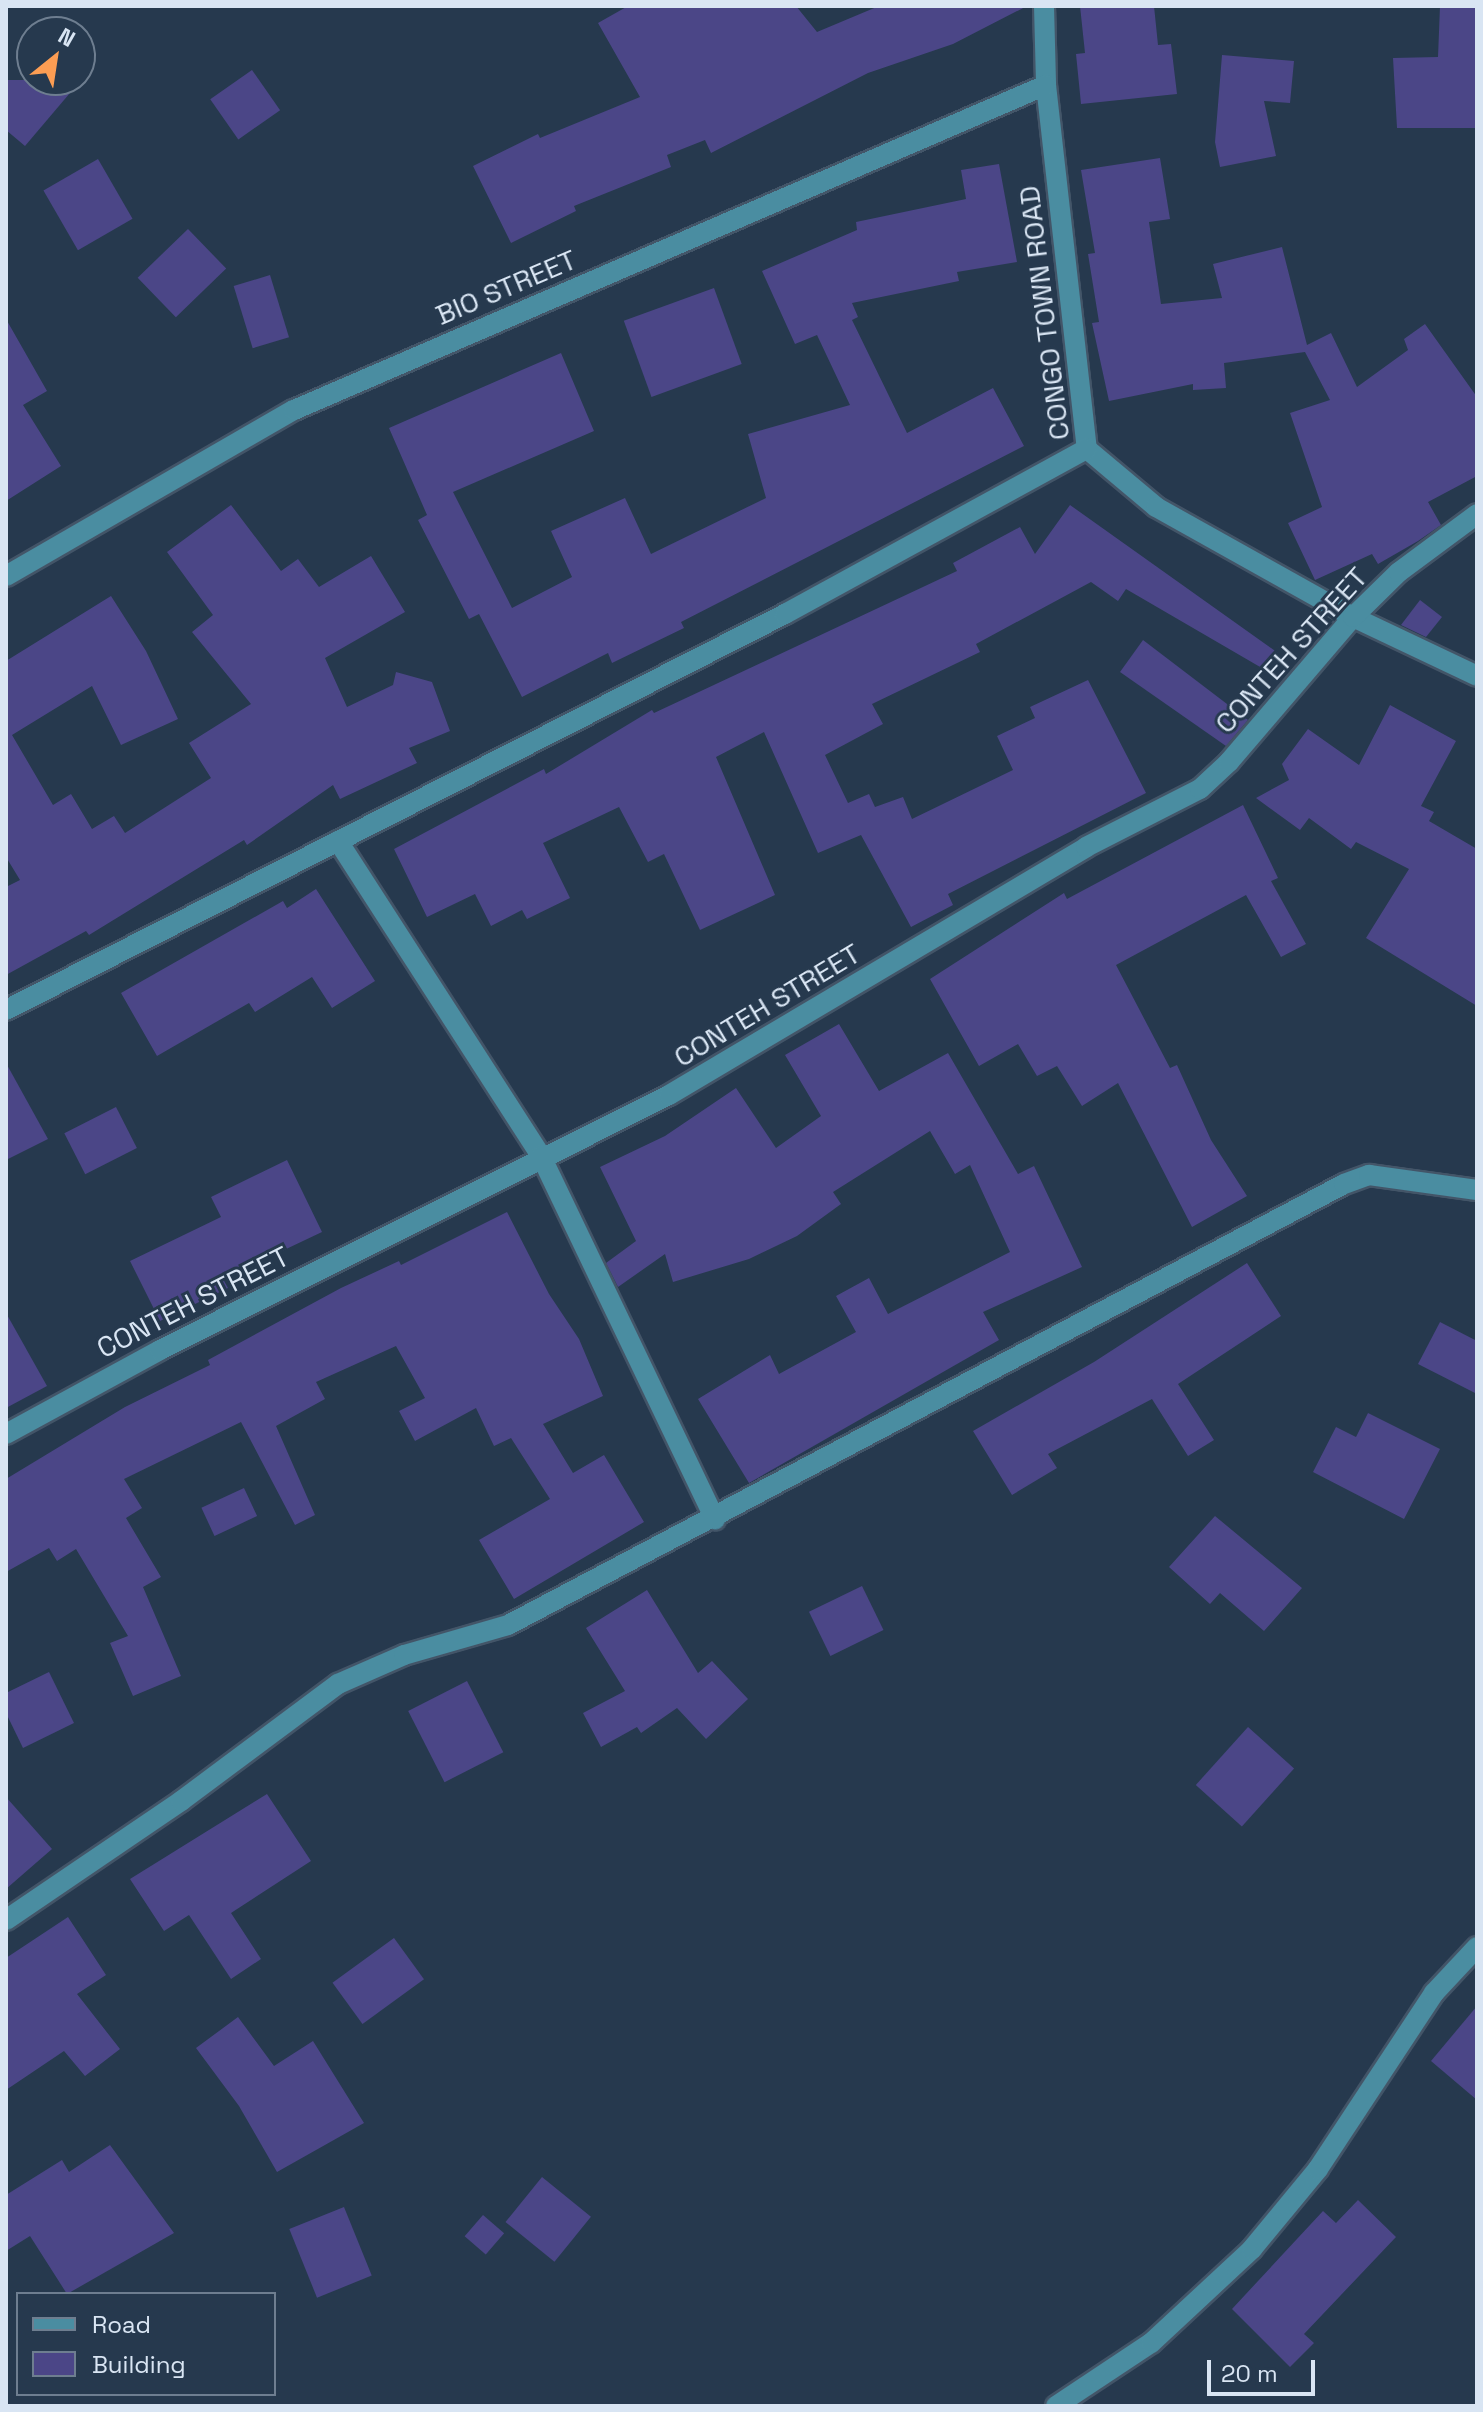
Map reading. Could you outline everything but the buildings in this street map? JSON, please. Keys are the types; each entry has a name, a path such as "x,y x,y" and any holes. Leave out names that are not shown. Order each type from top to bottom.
{"street":[{"name":"CONGO TOWN ROAD","path":"1044,6 1046,85 1087,449 1156,507 1353,617 1477,676"},
{"name":"BIO STREET","path":"6,576 294,410 1046,85"},
{"path":"6,1010 785,614 1087,449"},
{"name":"CONTEH STREET","path":"6,1434 160,1350 541,1156 669,1095 1086,847 1200,789 1229,762 1353,617 1399,572 1477,514"},
{"path":"338,841 541,1156 715,1519"},
{"path":"6,1920 181,1801 277,1724 338,1684 404,1655 508,1625 715,1519 927,1400 1344,1184 1369,1175 1477,1190"},
{"path":"1056,2406 1151,2343 1252,2249 1318,2169 1434,1993 1477,1947"}]}
